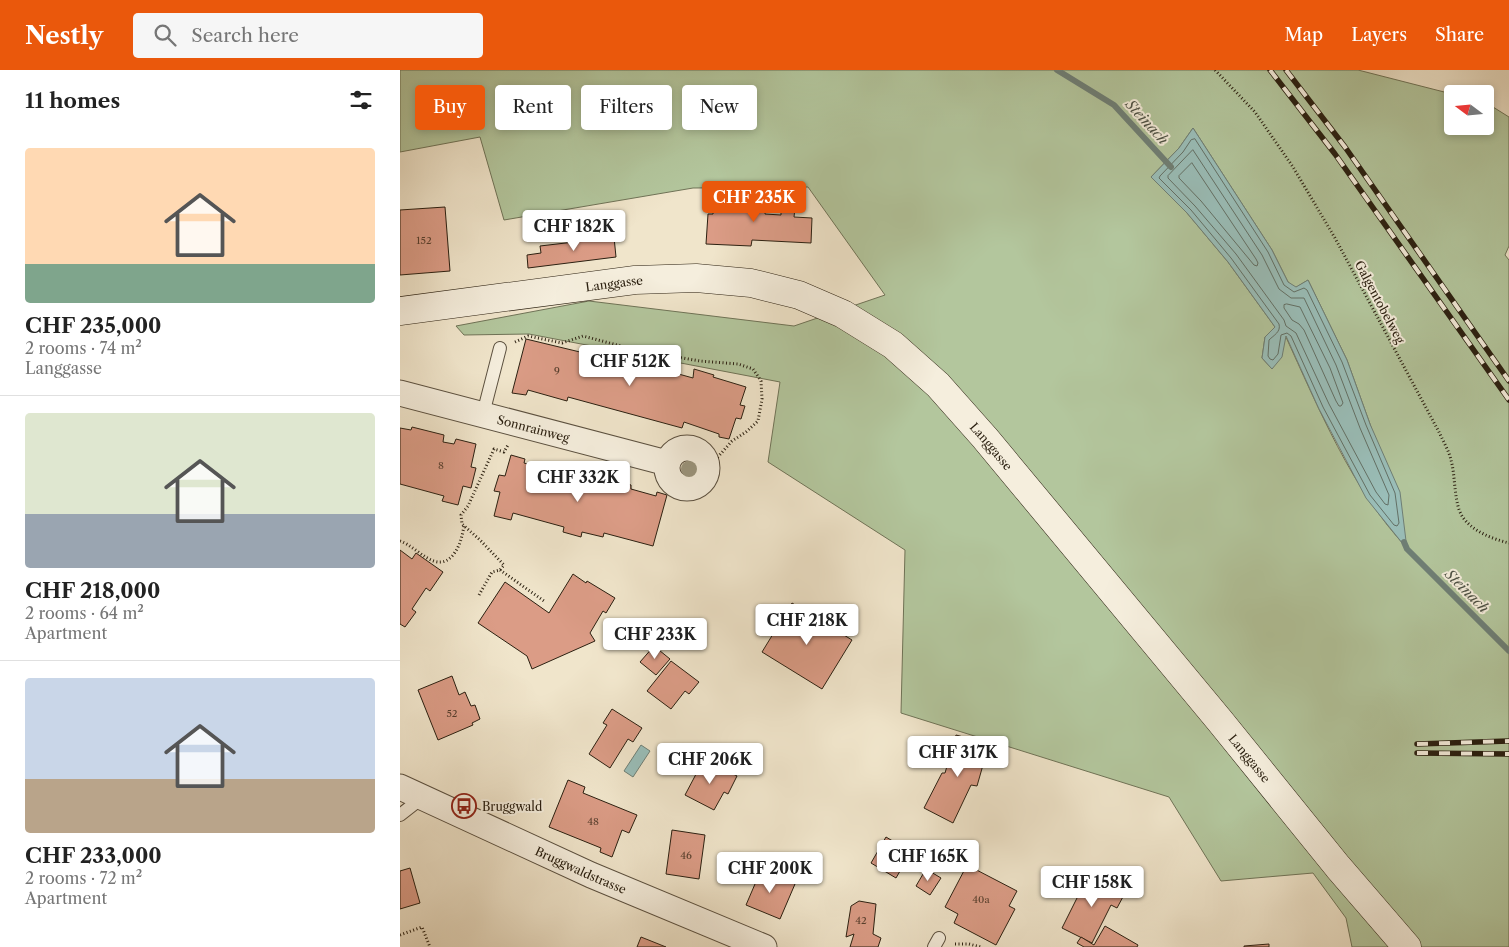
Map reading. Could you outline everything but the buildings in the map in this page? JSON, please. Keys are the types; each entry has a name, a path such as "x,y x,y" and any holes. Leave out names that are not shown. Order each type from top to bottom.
{"main road":[{"name":"Langgasse","path":"400,311 635,280 696,278 751,283 799,295 843,314 894,345 938,386 980,431 1220,721 1355,888 1407,947"}],"street":[{"name":"Sonnrainweg","path":"400,392 667,463 675,452 687,447 700,452 707,463"},
{"name":"Bruggwaldstrasse","path":"400,787 591,875 764,947"}],"lane":[{"path":"484,414 500,348"},
{"path":"400,815 423,797"}],"path":[{"name":"Galgentobelweg","path":"1215,70 1254,112 1293,167 1336,238 1439,432 1451,459 1458,508 1466,521 1480,532 1509,543"},
{"path":"500,348 528,336 562,343 583,336 636,350 700,361 738,364 753,369 761,381 762,399 758,421 732,441 716,458 707,463"},
{"path":"479,595 492,572 500,570 504,565 460,520 494,449 504,452"},
{"path":"400,540 434,562 441,564 448,561 456,551 462,539 464,526"},
{"path":"500,570 544,600"},
{"path":"400,934 422,927 430,947"},
{"path":"955,944 969,944 980,947"}],"green space":[{"path":"400,70 1358,70 1444,92 1444,135 1494,135 1494,108 1509,117 1509,246 1505,255 1509,260 1509,947 1352,947 1346,918 1313,873 1221,881 1169,797 901,713 905,550 768,462 780,382 529,334 464,335 456,326 589,301 794,326 885,295 808,187 693,188 504,220 480,137 400,152","holes":["1193,128 1272,250 1288,282 1295,288 1308,280 1347,360 1370,424 1407,548 1387,525 1353,474 1324,419 1285,335 1272,369 1262,358 1265,337 1275,327 1228,262 1187,213 1151,177 1179,148"]}],"water":[{"path":"1193,128 1272,250 1288,282 1296,287 1308,280 1347,360 1370,424 1400,492 1407,549 1366,498 1319,409 1286,336 1282,357 1272,369 1262,358 1265,337 1275,327 1228,262 1187,213 1151,177 1179,148"},
{"path":"641,745 650,751 633,777 624,771"}],"waterway":[{"name":"Steinach","path":"1057,70 1114,105 1171,167"},
{"name":"Steinach","path":"1404,542 1407,549 1509,651"}],"railway":[{"path":"1270,70 1335,154 1509,400"},
{"path":"1286,70 1345,147 1509,381"},
{"path":"1417,744 1509,741"},
{"path":"1417,753 1509,754"}],"place":[{"name":"Bruggwald","path":"464,806"}]}
